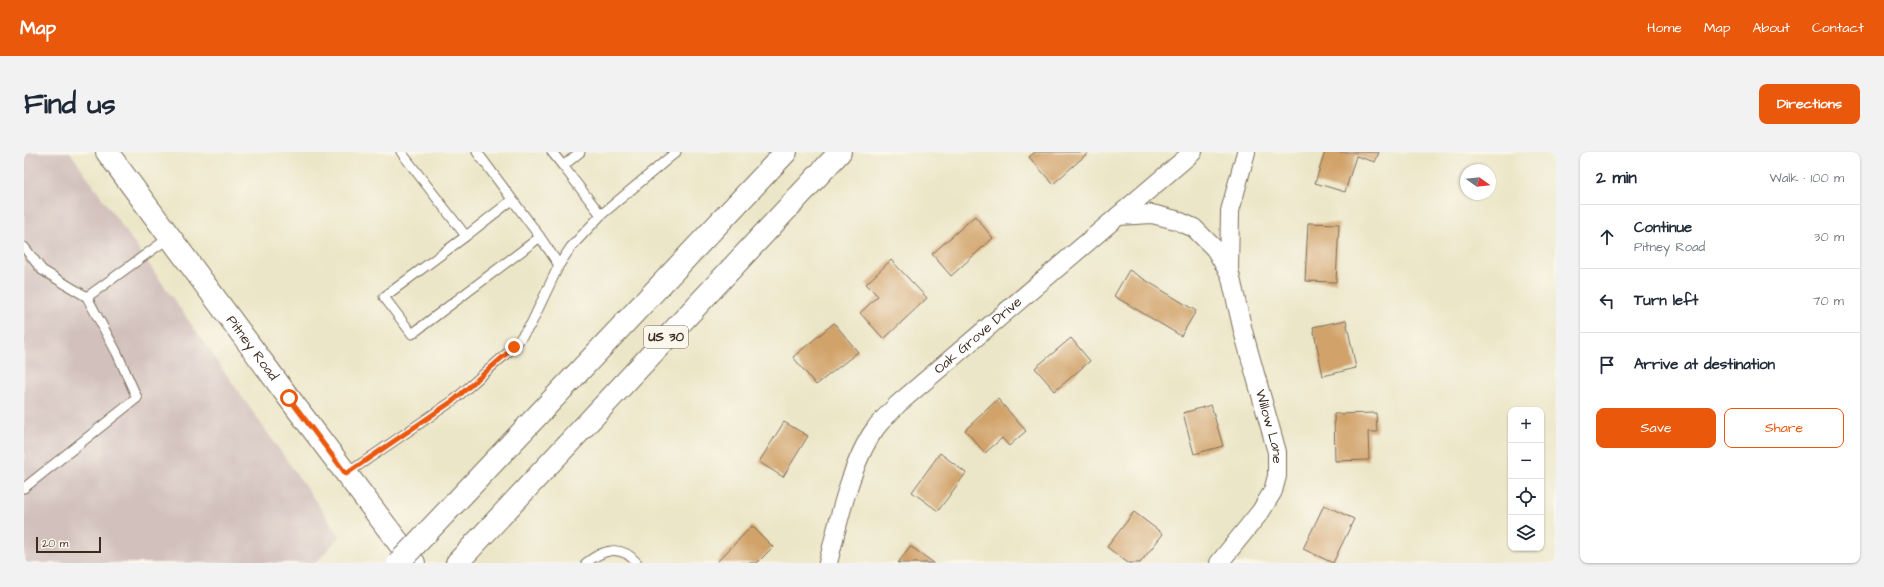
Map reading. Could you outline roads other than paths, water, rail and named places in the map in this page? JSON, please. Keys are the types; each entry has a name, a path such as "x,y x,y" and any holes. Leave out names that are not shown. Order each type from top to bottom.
{"main road":[{"name":"Pitney Road","path":"107,152 346,474 414,563"},
{"name":"US 30","path":"398,563 786,152"},
{"name":"US 30","path":"457,563 495,524 662,342 840,152"}],"street":[{"name":"Oak Grove Drive","path":"828,563 846,494 864,446 875,428 898,404 1193,152"},
{"name":"Willow Lane","path":"1219,563 1261,511 1273,491 1277,476 1277,452 1243,331 1230,274 1228,245 1230,211 1246,152"},
{"name":"Willow Lane","path":"1118,216 1152,214 1176,220 1194,228 1215,249 1230,274"}],"lane":[{"path":"401,152 466,236"},
{"path":"477,152 559,264"},
{"path":"552,152 601,215"},
{"path":"563,166 580,152"},
{"path":"346,474 454,400 514,347 531,324 559,264 571,247 601,215 676,152"},
{"path":"512,200 384,297 412,334 540,237"},
{"path":"87,297 170,237"},
{"path":"24,247 42,270 87,297 117,353 137,398 24,488"},
{"path":"586,563 599,553 618,550 630,555 637,563"}]}
